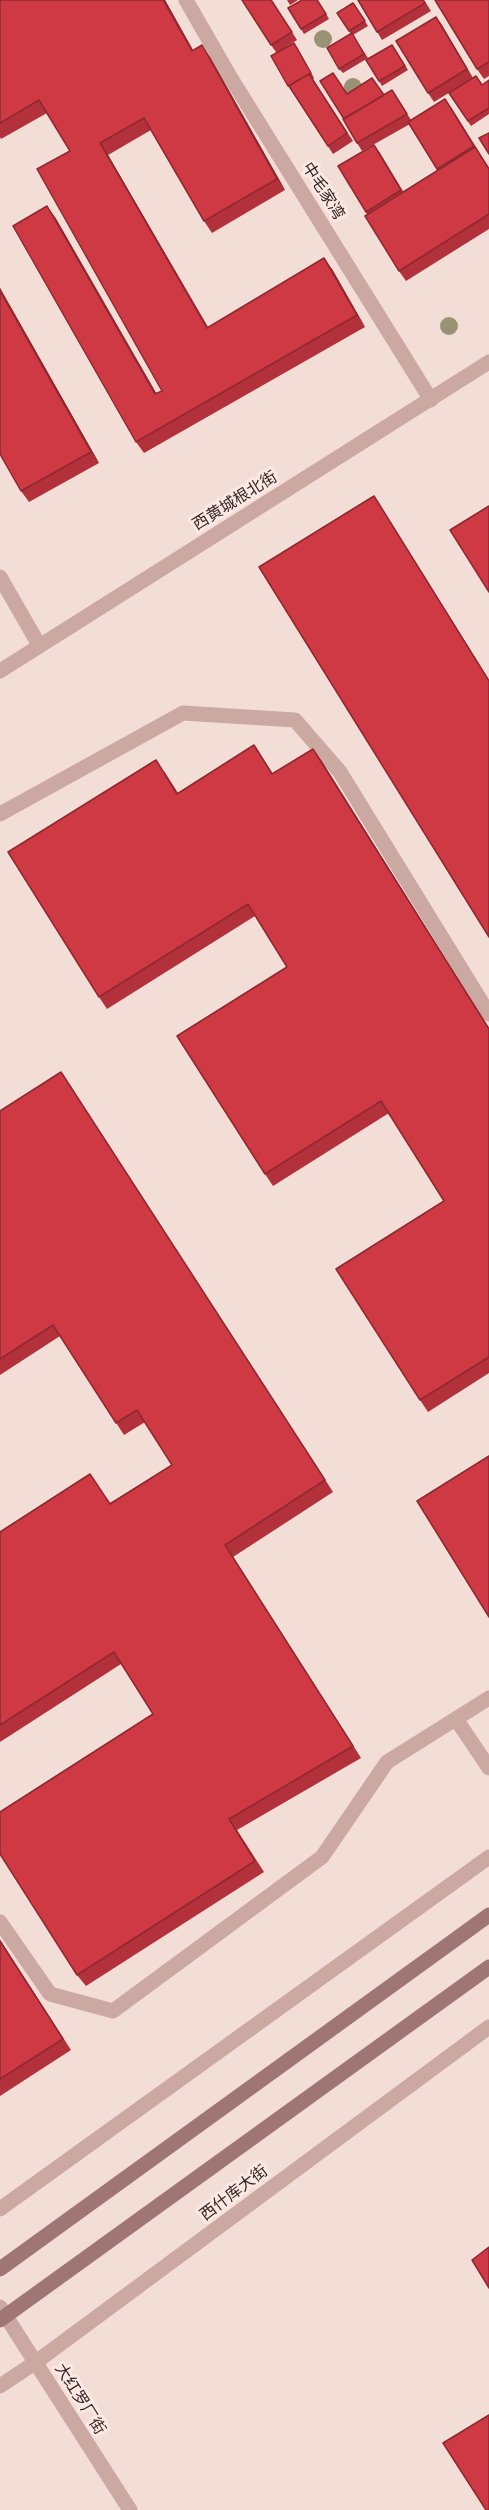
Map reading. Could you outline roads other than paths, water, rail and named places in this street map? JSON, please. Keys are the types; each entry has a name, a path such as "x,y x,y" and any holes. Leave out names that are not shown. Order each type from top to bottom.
{"main road":[{"path":"0,2269 489,1915"},
{"name":"西什库大街","path":"2,2314 489,1966"}],"street":[{"name":"中毛家湾","path":"186,0 229,75 431,400"},
{"name":"西黄城根北街","path":"0,671 489,362"},
{"path":"0,578 39,645"},
{"path":"0,814 183,713 295,720 340,772 489,1014"},
{"path":"0,1922 50,1994 113,2011 322,1857 387,1762 489,1698"},
{"path":"456,1719 489,1768"},
{"path":"0,2209 489,1857"},
{"name":"西什库大街","path":"0,2386 36,2362 489,2027"},
{"name":"大红罗厂街","path":"2,2314 36,2362 130,2510"}]}
